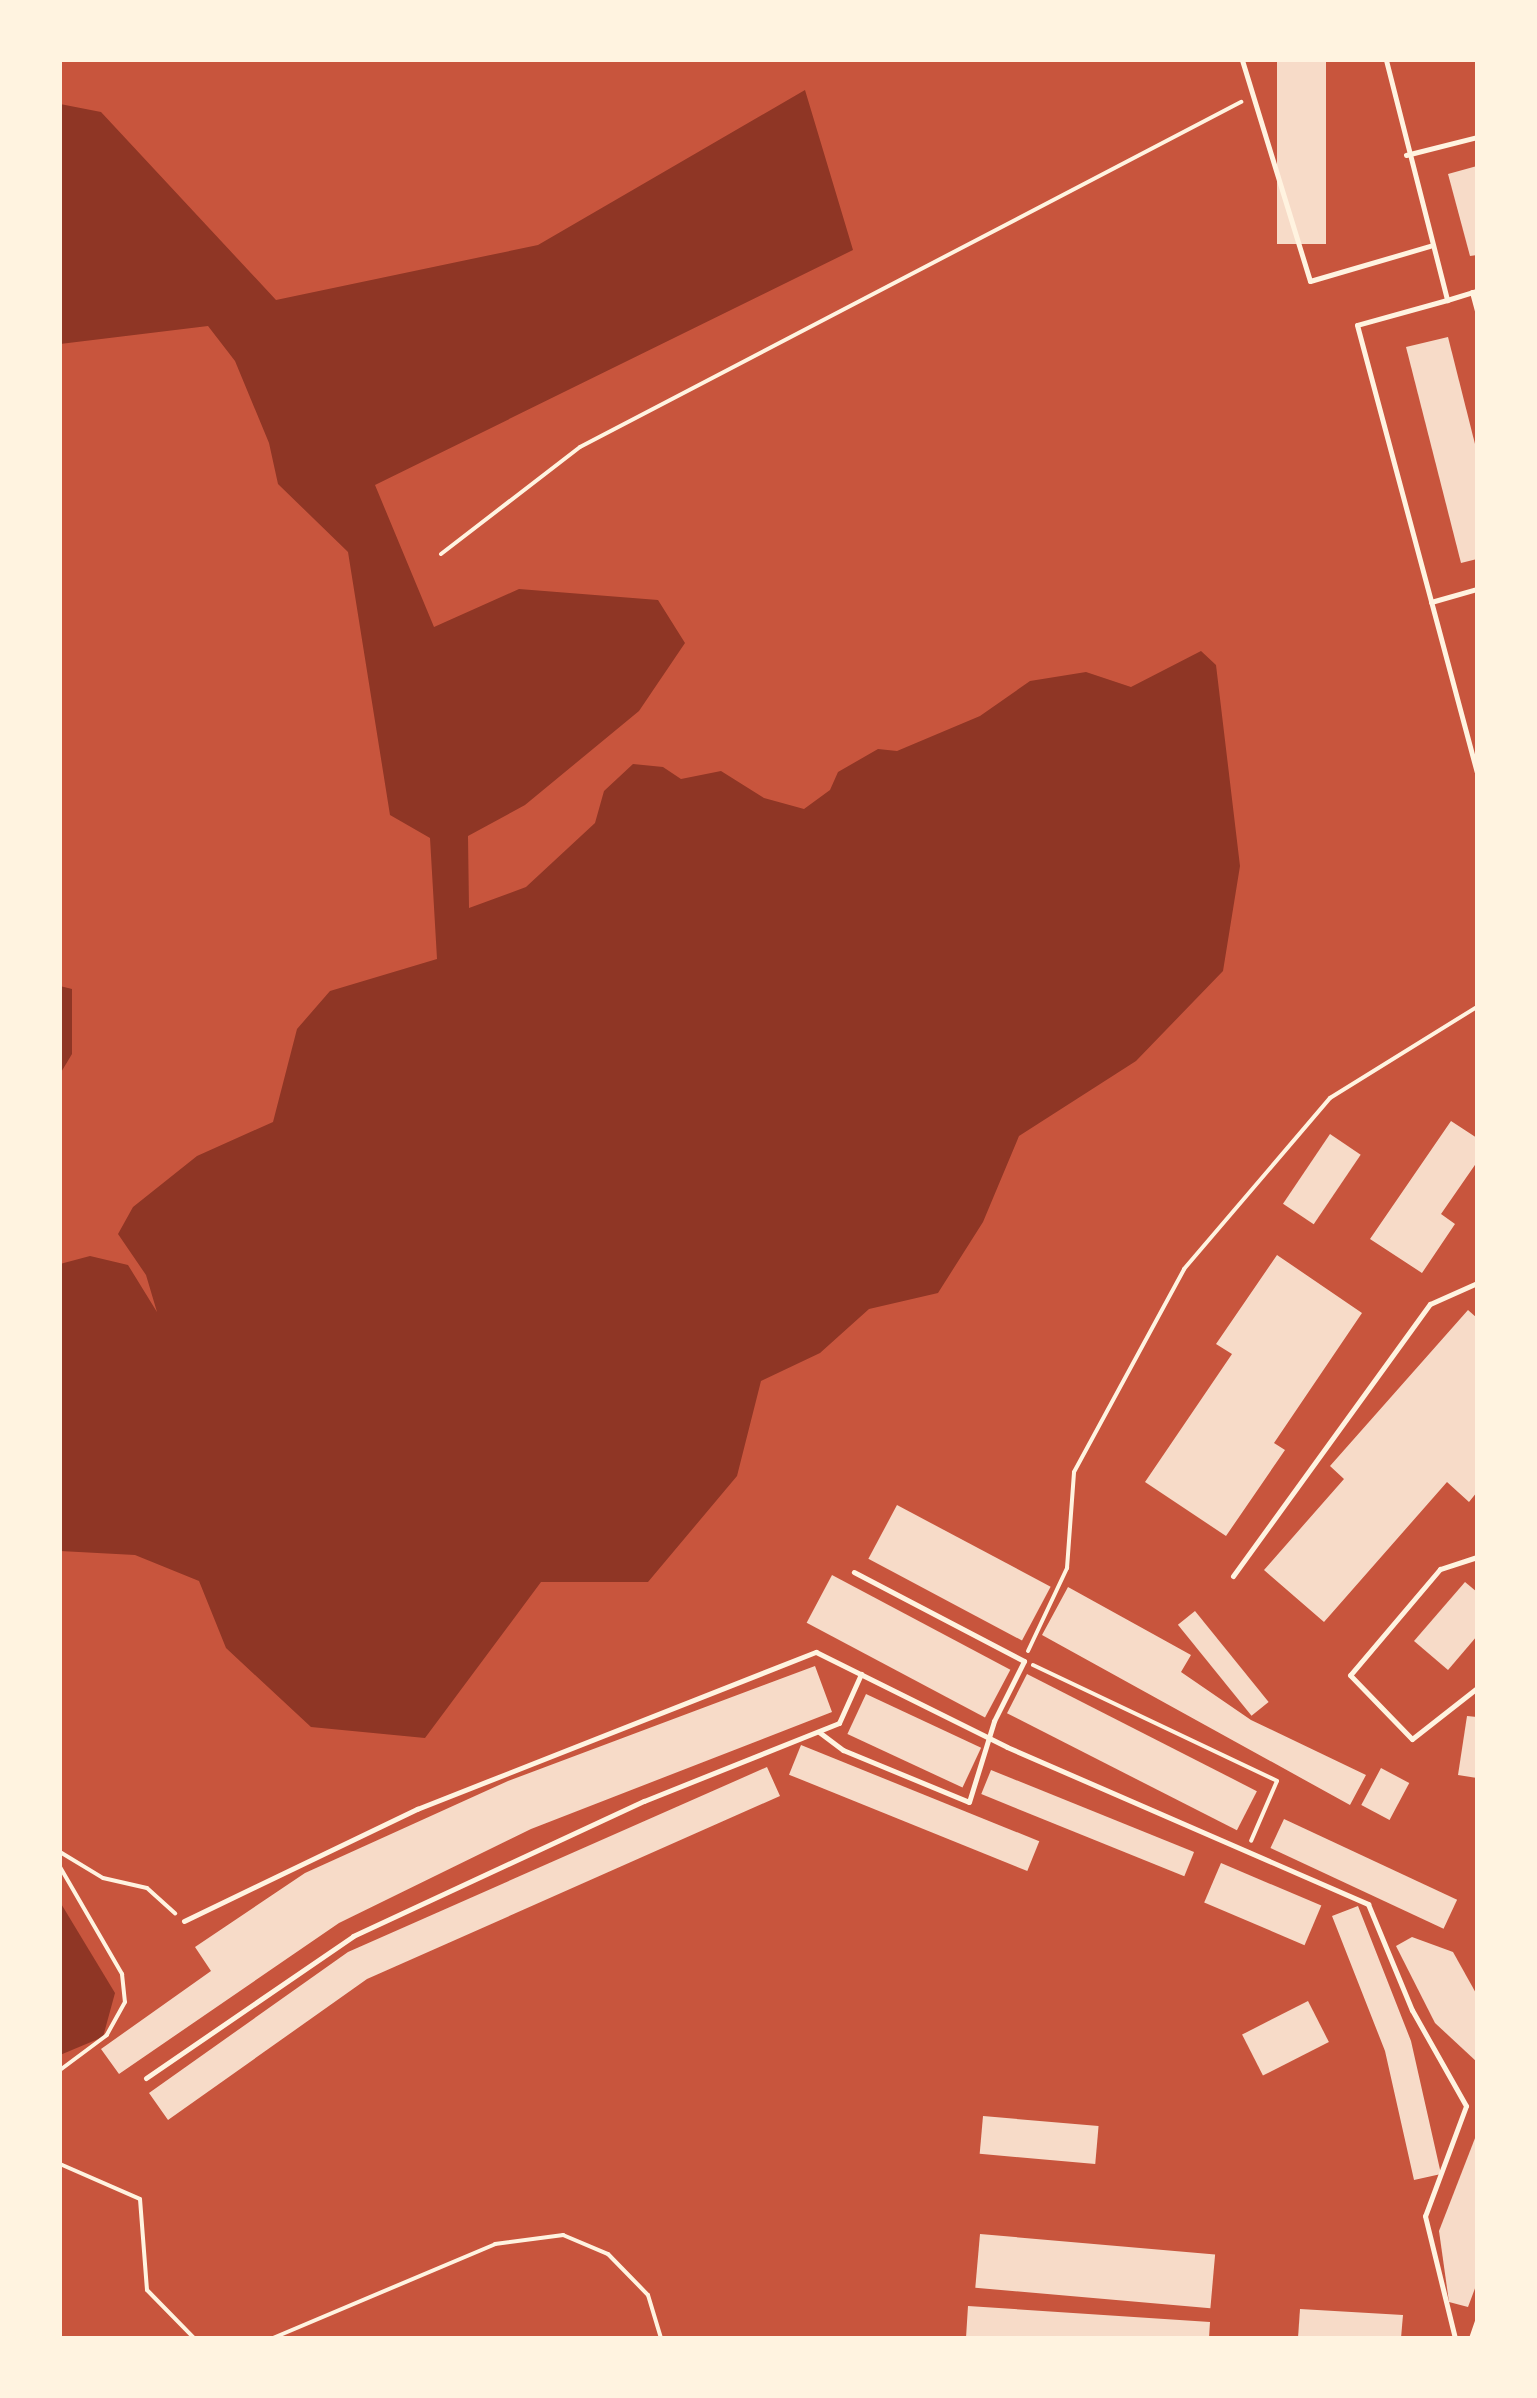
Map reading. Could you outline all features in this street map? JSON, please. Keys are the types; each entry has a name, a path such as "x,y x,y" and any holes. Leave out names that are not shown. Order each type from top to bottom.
{"lane":[{"path":"1242,60 1310,281 1430,246"},
{"path":"1386,60 1406,155 1447,300"},
{"path":"1406,155 1477,137"},
{"path":"1477,311 1474,292 1357,325 1477,772"},
{"path":"1431,602 1477,589"},
{"path":"1233,1576 1430,1304 1477,1283"},
{"path":"1477,1557 1440,1569 1350,1675 1412,1739 1477,1688"},
{"path":"818,1731 843,1750 969,1802 993,1741 994,1721 1024,1661 854,1572"},
{"path":"184,1921 417,1809 816,1652 993,1741 1368,1904 1412,2010 1466,2106 1425,2216 1455,2338"},
{"path":"146,2078 353,1936 644,1801 839,1723 861,1674"},
{"path":"1471,2338 1477,2321"}],"path":[{"path":"441,554 580,447 1253,96"},
{"path":"1246,1851 1277,1781 1024,1661 1067,1568 1074,1472 1184,1269 1330,1098 1477,1007"},
{"path":"60,1852 103,1878 147,1888 184,1921"},
{"path":"60,1867 122,1974 125,2002 107,2035 60,2070"},
{"path":"60,2164 140,2199 147,2290 194,2338"},
{"path":"273,2338 495,2244 563,2235 608,2254 648,2295 661,2338"}],"shaded area":[{"path":"805,90 853,250 375,485 434,627 519,589 658,600 685,643 639,711 525,805 468,836 469,908 526,887 595,823 604,791 633,764 663,767 681,779 721,771 764,798 804,809 830,790 838,772 878,749 897,751 980,716 1030,681 1086,672 1131,687 1201,651 1216,665 1240,866 1223,971 1136,1061 1019,1136 983,1222 938,1293 869,1309 820,1353 761,1381 737,1476 648,1582 541,1582 425,1738 311,1727 226,1648 199,1581 135,1555 60,1551 60,1264 90,1256 128,1265 157,1312 146,1275 118,1234 133,1207 197,1156 273,1122 297,1029 330,991 437,959 430,838 390,815 348,552 278,484 269,443 235,361 208,326 60,344 60,104 101,112 276,300 538,245"},
{"path":"60,986 72,989 72,1054 60,1074"},
{"path":"60,1902 115,1993 103,2037 60,2055"}],"building":[{"path":"1277,60 1326,60 1326,244 1277,244"},
{"path":"1477,166 1477,255 1470,256 1448,174"},
{"path":"1448,337 1477,452 1477,559 1461,563 1406,347"},
{"path":"1451,1121 1477,1138 1477,1162 1441,1214 1455,1224 1422,1273 1370,1239"},
{"path":"1330,1134 1361,1155 1314,1224 1283,1204"},
{"path":"1277,1255 1362,1313 1274,1443 1285,1450 1226,1536 1145,1482 1232,1354 1216,1344"},
{"path":"1468,1310 1477,1318 1477,1492 1469,1502 1447,1482 1324,1622 1264,1570 1344,1479 1330,1466"},
{"path":"897,1505 1051,1587 1022,1641 868,1559"},
{"path":"832,1575 1010,1670 985,1718 807,1623"},
{"path":"1465,1582 1477,1592 1477,1636 1448,1670 1414,1641"},
{"path":"1068,1587 1191,1655 1181,1672 1251,1720 1366,1775 1350,1805 1042,1635"},
{"path":"1195,1611 1269,1702 1252,1716 1178,1625"},
{"path":"815,1666 832,1712 531,1829 339,1923 119,2074 101,2049 211,1971 195,1947 305,1873 508,1781"},
{"path":"1027,1674 1257,1791 1237,1830 1007,1713"},
{"path":"866,1694 981,1748 963,1788 847,1734"},
{"path":"1467,1716 1477,1717 1477,1778 1458,1775"},
{"path":"801,1745 1039,1841 1027,1871 789,1775"},
{"path":"767,1767 780,1796 367,1979 168,2120 149,2093 348,1952"},
{"path":"1381,1768 1409,1783 1390,1820 1361,1805"},
{"path":"991,1770 1194,1852 1184,1876 981,1794"},
{"path":"1284,1819 1457,1900 1444,1929 1270,1848"},
{"path":"1221,1863 1321,1906 1305,1945 1204,1903"},
{"path":"1358,1906 1411,2041 1441,2174 1414,2180 1385,2051 1332,1916"},
{"path":"1412,1937 1453,1952 1477,1995 1477,2062 1435,2023 1396,1946"},
{"path":"1308,2001 1329,2042 1263,2076 1242,2035"},
{"path":"983,2116 1099,2126 1095,2164 980,2154"},
{"path":"1477,2133 1477,2283 1468,2307 1449,2302 1439,2231"},
{"path":"980,2234 1215,2255 1210,2308 975,2288"},
{"path":"968,2306 1210,2322 1209,2338 966,2338"},
{"path":"1300,2309 1403,2315 1401,2338 1298,2338"}]}
